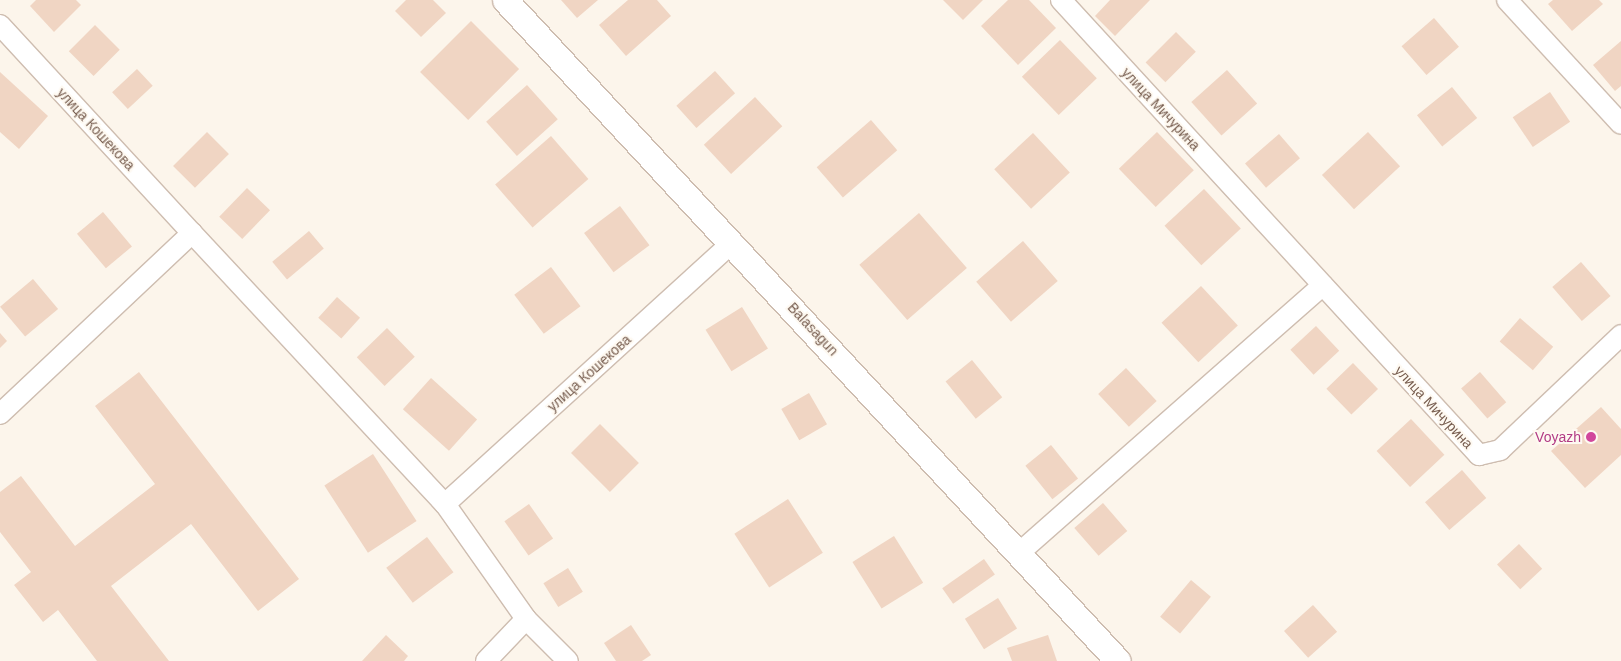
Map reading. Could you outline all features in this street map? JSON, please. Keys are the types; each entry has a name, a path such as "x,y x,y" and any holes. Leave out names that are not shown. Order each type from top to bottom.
{"street":[{"name":"Balasagun","path":"505,0 732,242 1118,661"},
{"name":"улица Мичурина","path":"1061,0 1478,455 1500,450 1621,335"},
{"path":"1507,0 1621,124"},
{"name":"улица Кошекова","path":"0,26 445,504 526,619 568,661"},
{"path":"0,414 192,233"},
{"name":"улица Кошекова","path":"445,504 732,242"},
{"path":"1019,553 1323,285"},
{"path":"486,661 526,619"}],"building":[{"path":"36,0 76,0 81,5 54,32 30,6"},
{"path":"406,0 433,0 446,13 421,37 395,11"},
{"path":"561,0 598,0 577,18"},
{"path":"628,0 657,0 671,16 626,56 599,25"},
{"path":"943,0 983,0 963,20"},
{"path":"1008,0 1029,0 1056,28 1018,65 981,26"},
{"path":"1110,0 1150,0 1115,36 1095,16"},
{"path":"1553,0 1599,0 1603,4 1572,31 1548,4"},
{"path":"1434,18 1459,47 1426,75 1402,46"},
{"path":"471,21 519,69 468,120 420,72"},
{"path":"95,25 120,50 94,76 69,51"},
{"path":"1176,32 1196,52 1165,82 1146,62"},
{"path":"1060,40 1097,78 1059,115 1022,77"},
{"path":"1621,41 1621,86 1615,91 1593,65"},
{"path":"137,69 153,86 128,109 112,92"},
{"path":"1227,70 1257,103 1221,136 1191,102"},
{"path":"715,71 735,93 696,128 676,106"},
{"path":"0,72 48,116 19,149 0,132"},
{"path":"527,85 558,119 517,156 486,122"},
{"path":"1452,87 1477,118 1442,146 1417,115"},
{"path":"1550,92 1570,122 1533,147 1513,117"},
{"path":"755,97 782,126 731,174 704,145"},
{"path":"871,120 897,150 843,197 817,167"},
{"path":"207,132 229,154 195,188 173,166"},
{"path":"1157,132 1194,170 1156,207 1119,169"},
{"path":"1368,132 1400,166 1354,209 1322,175"},
{"path":"1033,133 1070,172 1031,209 994,169"},
{"path":"1279,134 1300,158 1266,188 1245,164"},
{"path":"551,136 588,179 533,228 495,185"},
{"path":"247,188 270,210 242,239 219,217"},
{"path":"1204,189 1241,228 1201,265 1165,226"},
{"path":"620,206 649,245 614,272 584,233"},
{"path":"103,212 132,246 106,268 77,234"},
{"path":"919,213 967,268 907,320 859,265"},
{"path":"309,231 324,249 287,279 272,262"},
{"path":"1023,241 1058,281 1011,322 976,282"},
{"path":"1581,262 1611,296 1582,321 1552,287"},
{"path":"551,267 580,306 544,334 514,295"},
{"path":"33,279 58,309 25,337 0,307"},
{"path":"1201,286 1238,325 1198,362 1162,323"},
{"path":"337,297 360,318 341,339 318,318"},
{"path":"742,307 768,349 731,371 706,330"},
{"path":"1520,318 1553,347 1533,370 1500,341"},
{"path":"1316,326 1339,351 1314,375 1290,350"},
{"path":"387,328 415,357 385,386 357,357"},
{"path":"0,333 7,341 0,348"},
{"path":"972,360 1002,397 976,419 946,381"},
{"path":"1353,363 1378,389 1351,415 1326,389"},
{"path":"1126,368 1157,401 1129,427 1098,394"},
{"path":"139,372 299,579 258,611 191,524 111,586 169,661 97,661 58,610 43,622 14,585 31,572 0,532 0,492 21,476 75,546 155,484 95,406"},
{"path":"1480,372 1506,402 1487,419 1461,388"},
{"path":"431,378 477,419 449,451 403,409"},
{"path":"809,393 827,424 799,440 781,409"},
{"path":"1601,407 1621,429 1621,455 1585,488 1551,451"},
{"path":"1411,419 1444,455 1410,487 1377,451"},
{"path":"600,424 639,463 610,492 571,453"},
{"path":"1051,445 1078,478 1052,499 1025,466"},
{"path":"373,454 417,521 368,553 324,486"},
{"path":"1462,470 1486,498 1449,530 1425,502"},
{"path":"788,499 823,553 769,588 734,534"},
{"path":"1103,503 1127,531 1099,556 1074,528"},
{"path":"529,504 553,538 529,556 504,521"},
{"path":"894,536 923,583 882,609 852,562"},
{"path":"427,537 453,572 413,603 386,568"},
{"path":"1519,544 1542,569 1520,589 1497,564"},
{"path":"984,559 995,575 953,604 942,588"},
{"path":"568,568 583,592 558,607 543,583"},
{"path":"1191,580 1211,597 1180,633 1160,617"},
{"path":"998,598 1017,629 984,649 965,619"},
{"path":"1313,605 1337,632 1308,658 1284,631"},
{"path":"631,625 651,655 642,661 616,661 604,643"},
{"path":"386,635 408,656 404,661 362,661"},
{"path":"1048,635 1057,661 1012,661 1007,648"}],"place":[{"name":"Voyazh","path":"1591,437"}]}
